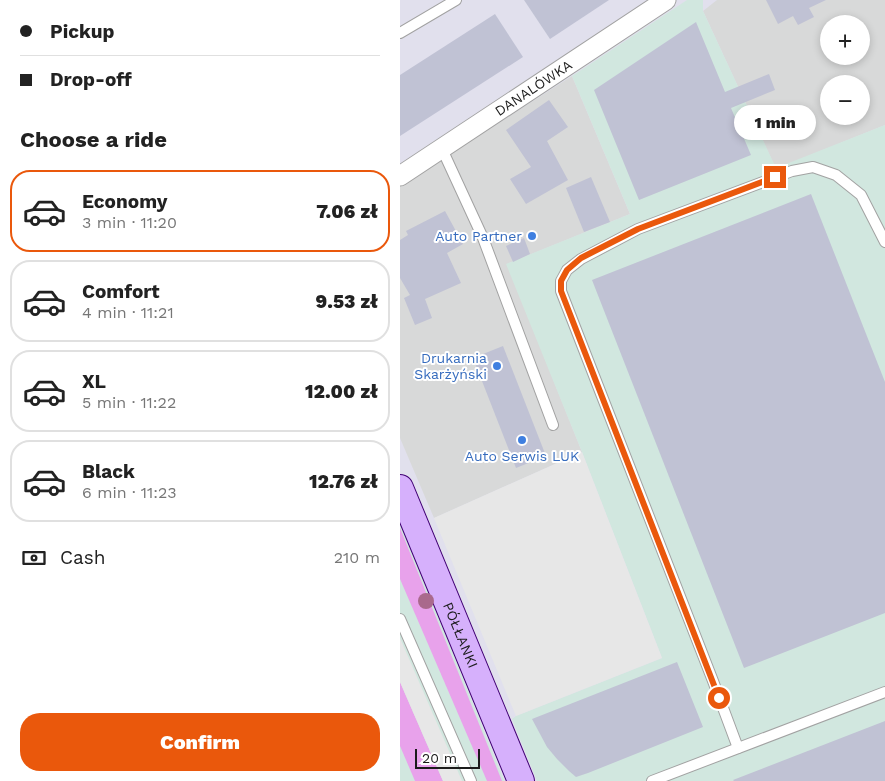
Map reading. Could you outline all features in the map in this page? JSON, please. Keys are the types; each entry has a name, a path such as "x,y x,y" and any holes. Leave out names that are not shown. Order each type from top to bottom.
{"street":[{"name":"DANALÓWKA","path":"400,176 666,0"},
{"name":"PÓŁŁANKI","path":"400,488 521,781"}],"lane":[{"path":"400,33 456,0"},
{"path":"442,149 483,238 553,425"},
{"path":"738,748 561,291 561,281 567,270 581,258 638,229 792,171 814,166 836,175 861,195 885,242"},
{"path":"400,619 471,781"},
{"path":"652,781 885,692"}],"shaded area":[{"path":"687,0 703,0 703,11 776,168 885,125 885,781 537,781 512,719 662,658 506,264 630,214 572,76"},
{"path":"717,0 885,0 885,125 776,169 703,11"},
{"path":"572,76 630,214 507,264 582,452 434,518 400,438 400,186"},
{"path":"582,452 662,658 516,716 434,518"},
{"path":"400,521 504,781 400,781"},
{"path":"400,528 502,781 487,781 400,579"},
{"path":"400,638 462,781 443,781 400,682"},
{"path":"400,682 443,781 415,781 400,746"}],"building":[{"path":"524,0 609,0 550,39"},
{"path":"766,0 826,0 809,8 814,17 798,25 793,16 778,24"},
{"path":"495,14 523,57 400,136 400,75"},
{"path":"696,22 725,92 769,74 775,90 731,108 751,155 639,200 594,90"},
{"path":"549,100 568,127 547,141 568,180 526,204 510,179 531,167 506,130"},
{"path":"591,177 610,222 584,232 566,188"},
{"path":"811,194 885,382 885,613 744,668 592,280"},
{"path":"445,211 463,244 447,253 461,283 425,299 432,318 415,325 404,298 410,295 400,278 400,240 408,235 406,231"},
{"path":"524,238 530,254 513,262 506,246"},
{"path":"503,346 546,456 516,468 473,358"},
{"path":"677,662 703,727 588,773 576,777 569,771 547,747 532,719"},
{"path":"885,721 885,781 733,780"}],"place":[{"name":"Auto Partner","path":"532,236"},
{"name":"Drukarnia Skarżyński","path":"497,366"},
{"name":"Auto Serwis LUK","path":"522,440"}],"route":[{"path":"719,698 561,291 561,281 567,270 581,258 638,229 775,177"}]}
